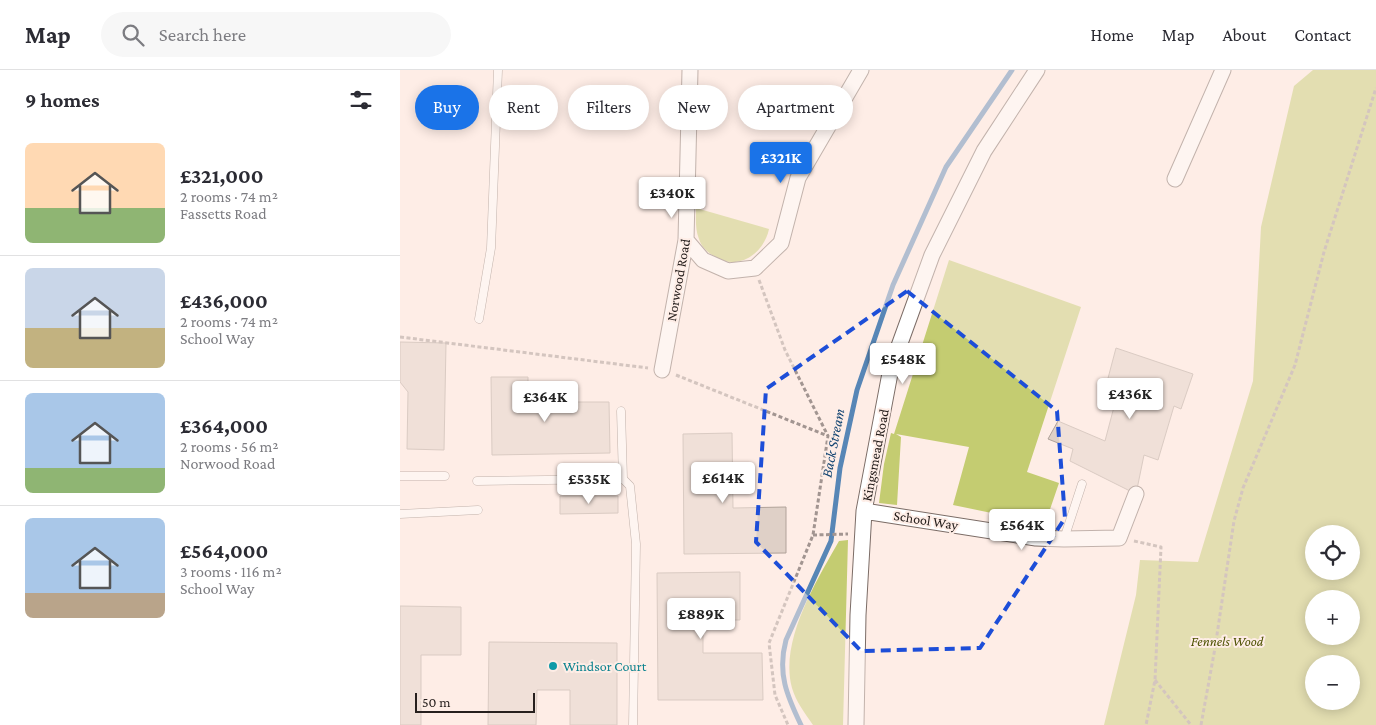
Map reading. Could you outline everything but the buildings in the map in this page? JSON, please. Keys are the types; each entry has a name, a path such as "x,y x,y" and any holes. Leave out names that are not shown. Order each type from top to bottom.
{"street":[{"name":"Norwood Road","path":"662,370 686,240 690,70"},
{"path":"686,240 703,260 728,271 755,268 781,243 798,178 861,70"},
{"name":"Kingsmead Road","path":"856,725 858,615 864,511 891,368 932,255 984,151 1038,70"},
{"path":"1175,179 1223,70"},
{"path":"1119,538 1136,494"},
{"name":"School Way","path":"864,511 1036,538 1119,538"}],"lane":[{"path":"479,320 491,248 498,70"},
{"path":"620,411 623,479 630,486 636,544 633,725"},
{"path":"400,476 445,476"},
{"path":"477,481 623,479"},
{"path":"1064,539 1082,484"},
{"path":"400,514 478,510"}],"path":[{"path":"1201,725 1215,648 1234,521 1243,488 1294,366 1324,252 1376,88"},
{"path":"755,268 785,350 828,436 813,535 769,643 775,695 788,725"},
{"path":"400,337 662,370 828,436"},
{"path":"813,535 863,533"},
{"path":"1119,538 1161,547 1155,680 1146,725"},
{"path":"1155,680 1190,725"}],"highlighted area":[{"path":"907,291 1057,411 1065,518 980,648 861,651 756,542 766,389"}],"green space":[{"name":"Fennels Wood","path":"1313,70 1376,70 1376,725 1104,725 1136,595 1140,560 1198,562 1253,381 1261,227 1294,86"},
{"path":"696,208 769,229 762,246 748,258 740,261 732,262 714,256 700,242 696,228"},
{"path":"949,260 1081,307 1027,472 1059,483 1045,524 953,505 969,447 896,434 901,437 897,505 879,503 884,464 891,433 894,434"},
{"path":"848,540 843,725 813,725 798,703 792,688 789,670 791,651 795,631 811,592 839,541"}],"waterway":[{"name":"Back Stream","path":"801,725 791,704 785,684 783,652 786,640 831,541 840,468 857,390 893,285 946,167 1012,70"}],"place":[{"name":"Windsor Court","path":"553,666"}]}
